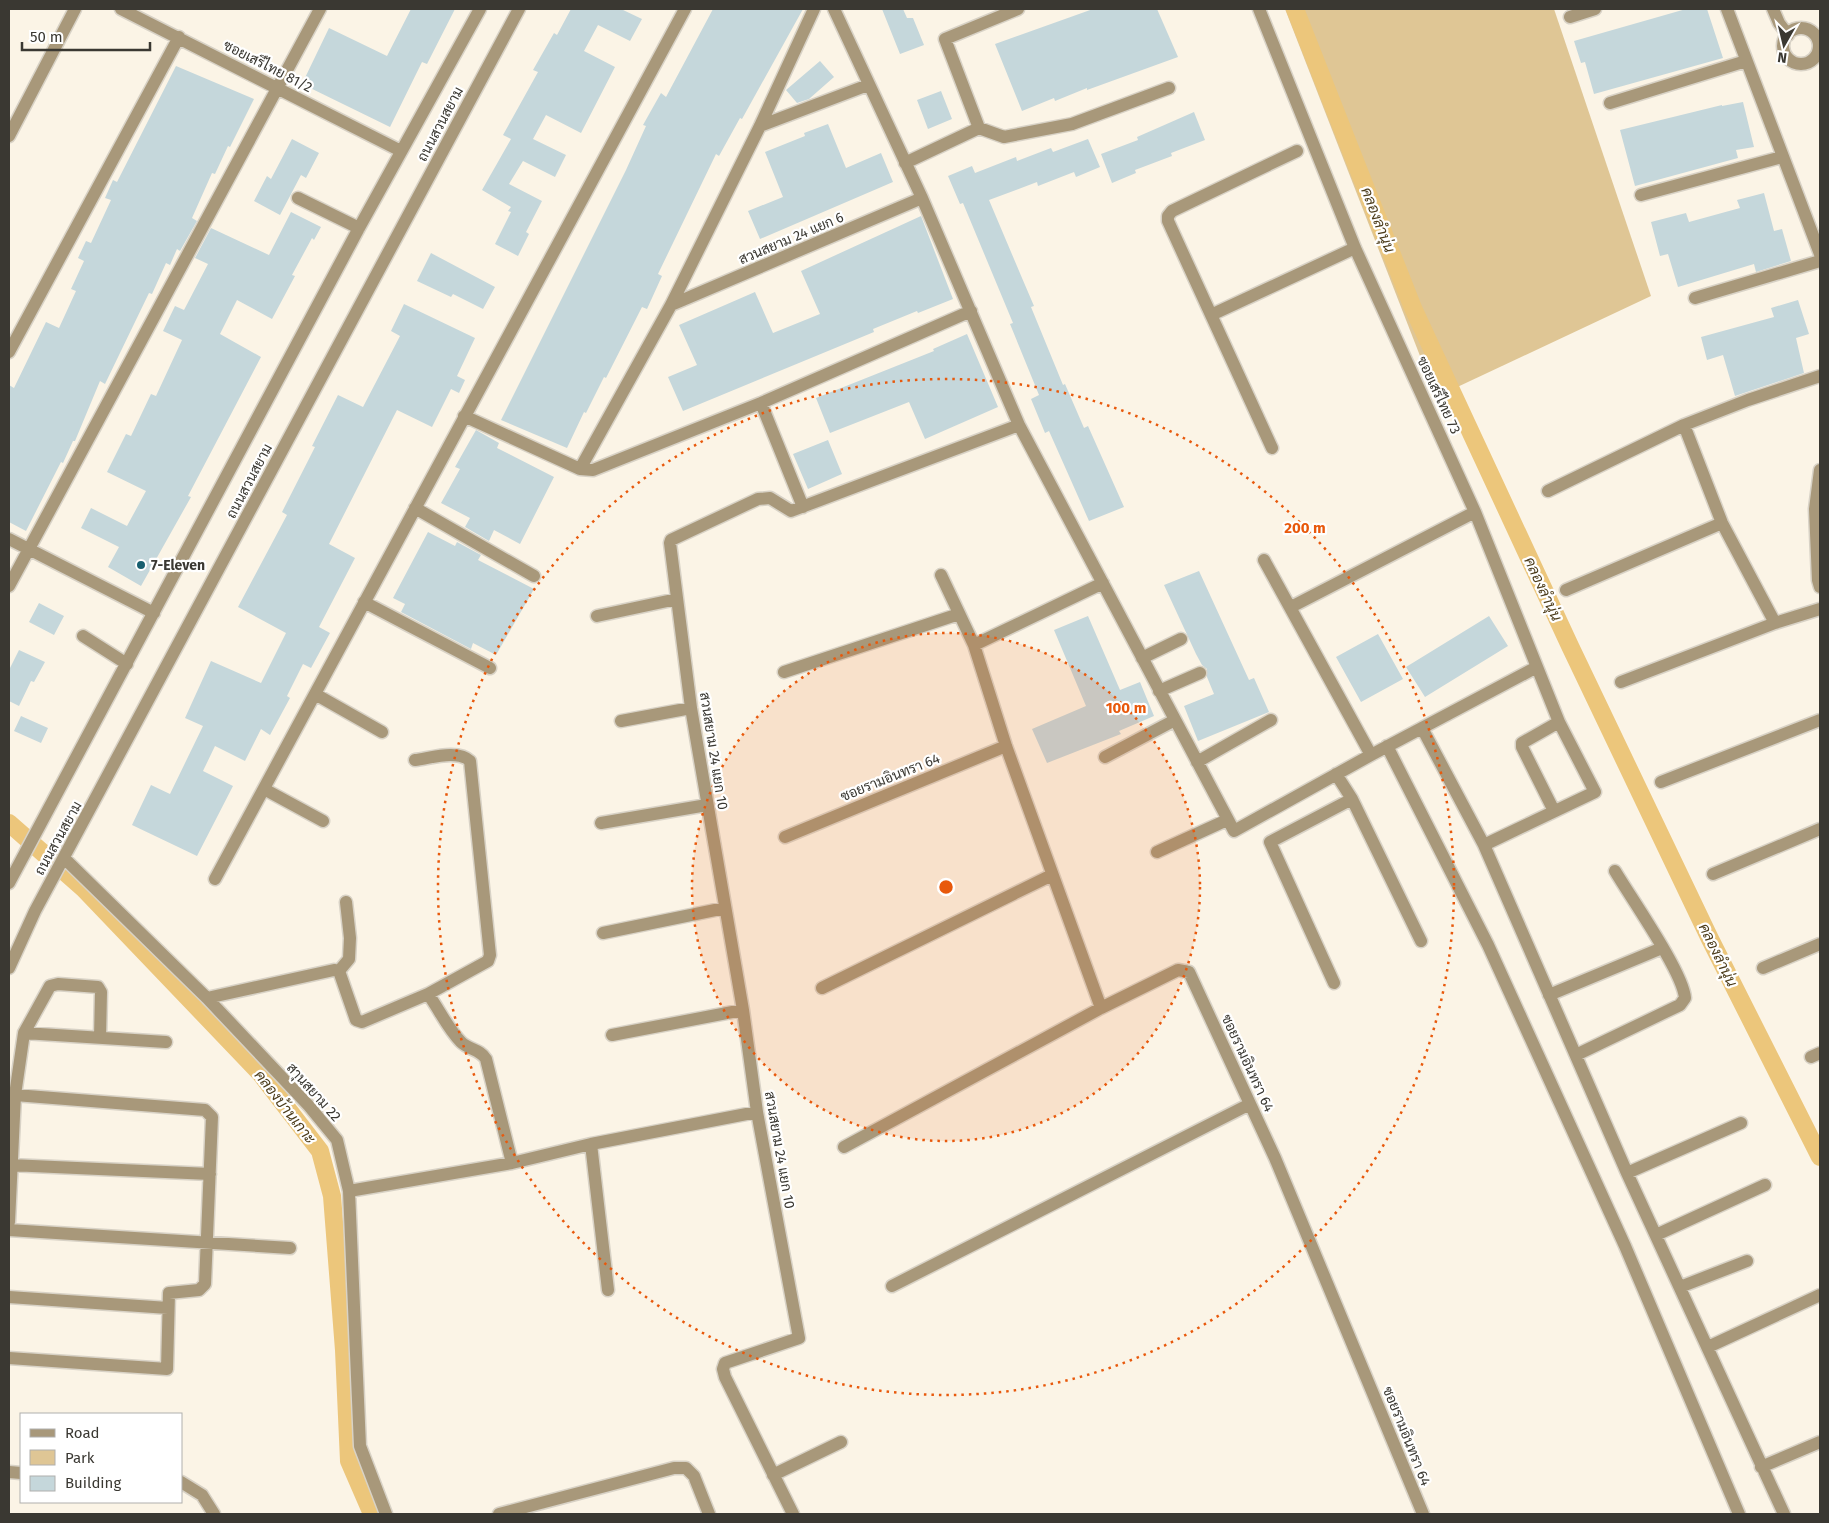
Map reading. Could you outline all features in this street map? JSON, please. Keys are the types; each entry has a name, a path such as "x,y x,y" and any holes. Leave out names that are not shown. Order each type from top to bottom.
{"street":[{"path":"9,136 75,9"},
{"name":"ซอยเสรีไทย 81/2","path":"121,9 401,151"},
{"path":"9,586 320,9"},
{"name":"ถนนสวนสยาม","path":"9,883 359,228 480,9"},
{"name":"ถนนสวนสยาม","path":"9,968 35,911 519,9"},
{"path":"215,879 685,9"},
{"path":"580,469 671,305 760,126 814,9"},
{"path":"834,9 922,198 972,311 1019,425 1232,829 1238,831 1387,746 1537,667"},
{"path":"979,128 946,40 1018,9"},
{"name":"ซอยเสรีไทย 73","path":"1259,9 1355,248 1475,512 1559,722 1595,792 1554,811"},
{"path":"1570,17 1596,9"},
{"path":"1727,9 1820,254"},
{"path":"1773,9 1779,23 1788,35"},
{"path":"1798,29 1810,31 1818,40 1819,51 1812,60 1802,64 1796,63 1784,51 1785,40 1788,35 1798,29"},
{"path":"9,352 179,37"},
{"path":"1610,102 1746,61"},
{"path":"760,126 868,85"},
{"path":"905,163 979,128 1004,137 1072,124 1169,88"},
{"path":"1272,448 1168,221 1168,216 1172,211 1297,151"},
{"path":"1642,195 1782,156"},
{"path":"298,198 359,228"},
{"name":"สวนสยาม 24 แยก 6","path":"671,305 922,198"},
{"path":"1211,316 1355,248"},
{"path":"1694,298 1820,262"},
{"path":"464,416 580,469 593,470 761,403 972,311"},
{"path":"1548,491 1684,425 1748,400 1820,376"},
{"path":"761,403 804,507"},
{"name":"สวนสยาม 24 แยก 10","path":"773,1475 724,1377 723,1369 725,1363 799,1338 757,1112 743,1010 691,708 671,540 758,499 770,498 790,511 1019,425"},
{"path":"1684,425 1722,523 1775,623"},
{"path":"1820,470 1818,508 1818,580 1820,587"},
{"path":"415,508 534,576"},
{"path":"1290,607 1475,512"},
{"path":"1566,590 1722,523"},
{"path":"9,539 154,613"},
{"path":"1264,560 1371,755"},
{"path":"844,1147 1101,1008 1006,746 974,644 941,575"},
{"path":"974,644 1103,583"},
{"path":"597,616 677,599"},
{"path":"364,602 490,668"},
{"path":"1621,682 1775,623 1820,609"},
{"path":"784,672 959,614"},
{"path":"84,636 127,664"},
{"path":"1142,658 1181,639"},
{"path":"1159,691 1200,673"},
{"path":"315,694 382,732"},
{"path":"621,721 691,708"},
{"path":"1105,757 1175,720"},
{"path":"1197,762 1272,720"},
{"path":"1662,782 1820,720"},
{"path":"1484,845 1554,811 1522,747 1522,743 1559,722"},
{"path":"1422,728 1484,845 1627,1173 1784,1514"},
{"name":"ซอยรามอินทรา 64","path":"785,837 1006,746"},
{"path":"1387,746 1501,972 1625,1246 1739,1514"},
{"path":"339,971 358,1022 362,1022 428,994 484,964 490,955 470,761 458,754 415,760"},
{"path":"1336,774 1352,799 1421,941"},
{"path":"264,789 323,821"},
{"path":"1334,983 1270,842 1352,799"},
{"path":"601,823 707,805"},
{"path":"1157,852 1227,820"},
{"path":"1713,874 1820,829"},
{"name":"สาุนสยาม 22","path":"64,858 207,998 309,1106 337,1140 349,1191 360,1446 386,1514"},
{"path":"1576,1056 1680,1005 1685,998 1685,989 1615,871"},
{"path":"822,988 1052,875"},
{"path":"339,971 349,959 350,938 346,902"},
{"path":"602,933 725,908"},
{"path":"1763,968 1820,944"},
{"path":"1549,995 1662,948"},
{"path":"207,998 334,970 339,971"},
{"name":"ซอยรามอินทรา 64","path":"1101,1008 1178,970 1189,972 1276,1158 1423,1514"},
{"path":"9,1222 10,1165 15,1095 24,1033 50,986 58,984 93,985 98,987 101,992 100,1038"},
{"path":"428,994 459,1040 466,1047 480,1052 486,1059 512,1163"},
{"path":"612,1035 743,1010"},
{"path":"24,1033 166,1042"},
{"path":"9,1358 167,1369 169,1293 203,1288 208,1243 212,1118 205,1110 15,1095"},
{"path":"892,1286 1250,1104"},
{"path":"349,1191 512,1163 591,1144 757,1112"},
{"path":"1627,1173 1742,1123"},
{"path":"591,1144 608,1290"},
{"path":"10,1165 210,1174"},
{"path":"1656,1235 1765,1185"},
{"path":"9,1230 290,1248"},
{"path":"1680,1287 1747,1261"},
{"path":"1708,1346 1820,1295"},
{"path":"9,1297 168,1308"},
{"path":"793,1514 773,1475 841,1442"},
{"path":"1761,1467 1820,1442"},
{"path":"499,1514 680,1468 686,1468 694,1476 709,1514"},
{"path":"182,1483 202,1495 214,1514"}],"green space":[{"path":"1285,9 1554,9 1651,296 1436,397"}],"building":[{"path":"411,9 455,9 427,64 422,62 390,127 302,84 329,28 387,56"},
{"path":"571,9 621,9 642,19 630,41 598,25 584,51 615,67 581,133 546,115 533,139 566,155 555,177 523,161 509,184 542,201 526,232 529,234 518,256 495,244 511,212 508,211 511,207 482,190 511,139 503,135 538,72 533,70 554,33 557,35"},
{"path":"713,9 803,9 742,119 740,118 719,156 716,154 658,274 662,276 647,309 642,307 606,378 604,377 586,413 584,412 567,448 501,420 626,170 646,126 643,125 661,93 666,97"},
{"path":"882,9 903,9 907,18 913,18 924,45 900,54"},
{"path":"1093,9 1157,9 1178,57 1055,101 1054,98 1022,111 995,44"},
{"path":"1686,9 1707,9 1723,58 1594,94 1585,62 1581,63 1574,41"},
{"path":"820,61 834,77 809,99 797,103 786,90"},
{"path":"176,66 254,99 215,174 212,173 192,218 197,221 180,251 177,249 170,265 166,263 152,294 149,293 105,384 100,381 75,441 73,441 63,463 61,462 26,531 9,522 9,385 14,388 46,322 59,328 76,291 71,289 84,261 78,258 86,241 91,243 111,200 105,198 113,180 117,182"},
{"path":"941,91 952,119 928,129 917,100"},
{"path":"1743,102 1754,147 1736,150 1738,158 1635,186 1620,130 1722,105"},
{"path":"1194,112 1205,140 1171,153 1172,156 1135,170 1136,173 1112,183 1101,154 1138,140 1137,137"},
{"path":"828,124 846,168 881,153 893,182 760,239 748,211 783,197 765,152 805,136 804,133"},
{"path":"292,139 319,153 306,178 301,175 280,215 254,201 267,176 271,179"},
{"path":"1088,139 1100,167 1076,177 1074,172 1038,186 1037,182 989,200 1034,306 1031,307 1063,385 1065,384 1084,428 1088,426 1124,507 1089,521 1049,431 1045,433 1031,399 1039,395 1010,324 1013,323 963,203 960,204 948,176 972,166 975,173 1016,157 1017,161 1051,148 1053,152"},
{"path":"1764,193 1774,231 1782,229 1791,261 1756,272 1754,264 1678,287 1668,254 1660,256 1651,222 1686,213 1689,222 1740,208 1737,200"},
{"path":"291,212 321,227 314,240 312,238 292,275 295,276 272,319 237,300 220,334 261,357 188,496 191,497 141,586 108,567 119,547 81,528 91,508 127,526 146,491 107,472 126,434 131,436 151,394 156,396 182,340 163,331 175,306 184,310 208,264 195,258 211,228 269,255"},
{"path":"921,216 953,299 873,329 874,332 683,411 668,377 697,365 679,325 755,292 773,333 820,314 801,271"},
{"path":"431,253 495,287 483,309 453,294 451,297 417,281"},
{"path":"1798,300 1809,334 1796,338 1804,373 1735,396 1723,355 1707,360 1701,337 1774,317 1771,308"},
{"path":"404,304 475,338 457,376 465,380 459,393 451,389 432,427 397,410 329,544 355,558 319,627 330,633 311,668 303,664 287,696 290,698 270,735 261,729 245,761 215,746 203,771 233,786 197,856 132,825 151,785 170,794 203,726 185,718 211,661 261,683 286,633 238,607 287,515 282,512 315,447 312,446 338,395 363,407 400,336 391,331"},
{"path":"967,334 998,407 925,439 909,402 830,433 816,398 934,351 933,349"},
{"path":"476,430 499,443 497,448 554,477 520,544 494,530 489,541 465,527 470,518 441,503 460,469 455,467"},
{"path":"828,440 842,474 808,489 793,454"},
{"path":"428,532 455,546 457,542 481,555 478,560 534,589 496,655 473,643 471,649 401,612 405,604 393,598"},
{"path":"1199,571 1249,680 1254,678 1269,712 1198,741 1184,706 1214,694 1207,677 1207,669 1202,665 1196,654 1164,585"},
{"path":"39,603 64,616 54,635 29,622"},
{"path":"1088,616 1120,690 1140,682 1154,716 1119,731 1121,734 1047,763 1032,729 1086,706 1054,630"},
{"path":"1489,616 1508,646 1425,697 1406,667"},
{"path":"1378,634 1403,679 1361,702 1336,657"},
{"path":"19,650 45,662 34,682 31,681 19,706 9,701 9,670"},
{"path":"21,716 48,728 41,743 14,731"}],"waterway":[{"name":"คลองลำนุ่น","path":"1295,9 1413,308 1570,646 1710,939 1820,1157"},
{"name":"คลองบ้านเกาะ","path":"9,823 84,889 260,1073 320,1151 332,1196 344,1350 349,1461 372,1514"}],"place":[{"name":"7-Eleven","path":"141,565"}]}
